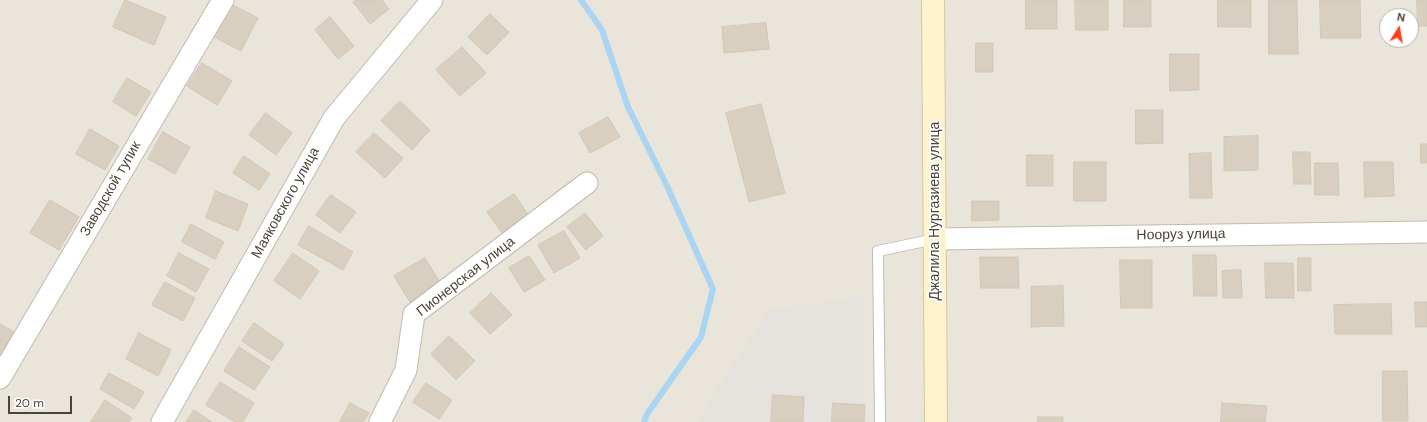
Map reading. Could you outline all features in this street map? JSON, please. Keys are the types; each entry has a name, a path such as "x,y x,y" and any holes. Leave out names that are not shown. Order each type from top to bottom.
{"street":[{"name":"Заводской тупик","path":"0,378 223,0"},
{"name":"Маяковского улица","path":"162,422 334,118 432,0"},
{"name":"Джалила Нургазиева улица","path":"933,0 936,422"},
{"name":"Пионерская улица","path":"380,422 406,370 414,314 587,183"},
{"name":"Нооруз улица","path":"935,239 1427,232"}],"lane":[{"path":"880,422 878,251 935,239"}],"shaded area":[{"path":"0,0 1427,0 1427,422 0,422"},
{"path":"862,297 865,422 700,422 719,386 770,309"}],"building":[{"path":"125,0 166,17 154,45 113,27"},
{"path":"355,0 382,0 389,9 370,24 353,2"},
{"path":"1026,0 1057,0 1057,29 1026,29"},
{"path":"1075,0 1108,0 1108,30 1076,30"},
{"path":"1124,0 1151,0 1151,27 1124,27"},
{"path":"1218,0 1251,0 1251,27 1218,27"},
{"path":"1269,0 1297,0 1298,54 1269,54"},
{"path":"1320,0 1360,0 1361,38 1321,38"},
{"path":"1417,0 1427,0 1427,26 1419,26 1419,8 1417,8"},
{"path":"231,4 258,18 241,51 214,37"},
{"path":"490,14 509,32 487,55 468,37"},
{"path":"330,17 354,46 338,59 315,30"},
{"path":"766,23 769,49 724,53 722,27"},
{"path":"976,43 993,43 993,72 976,72"},
{"path":"462,47 486,73 460,96 436,70"},
{"path":"1170,54 1199,54 1199,90 1170,91"},
{"path":"202,63 232,81 217,105 187,86"},
{"path":"127,78 151,92 136,116 113,102"},
{"path":"400,101 430,130 412,150 381,121"},
{"path":"761,104 785,193 749,202 726,113"},
{"path":"1136,110 1163,110 1163,143 1136,144"},
{"path":"266,113 292,133 276,155 249,135"},
{"path":"608,117 620,137 590,153 579,133"},
{"path":"90,129 119,146 105,170 76,154"},
{"path":"163,132 190,147 175,174 148,159"},
{"path":"374,133 403,158 385,178 356,152"},
{"path":"1258,136 1258,170 1224,171 1224,137"},
{"path":"1421,144 1427,144 1427,163 1421,163"},
{"path":"1293,152 1310,152 1311,184 1294,184"},
{"path":"1211,153 1212,198 1190,198 1189,154"},
{"path":"1027,155 1053,155 1053,186 1027,186"},
{"path":"244,156 270,174 259,190 233,173"},
{"path":"1074,162 1106,162 1106,201 1074,201"},
{"path":"1364,162 1393,162 1394,196 1365,197"},
{"path":"1315,163 1338,163 1339,195 1315,195"},
{"path":"216,191 248,204 238,231 206,218"},
{"path":"514,194 529,216 502,233 487,212"},
{"path":"331,195 356,212 340,233 316,215"},
{"path":"50,200 79,217 59,250 30,233"},
{"path":"972,201 999,201 999,220 972,221"},
{"path":"585,213 603,236 586,250 567,227"},
{"path":"191,224 224,242 215,259 182,242"},
{"path":"309,226 353,252 343,270 298,245"},
{"path":"564,231 580,258 554,273 538,245"},
{"path":"179,253 209,269 196,292 167,276"},
{"path":"293,253 319,271 300,299 274,281"},
{"path":"1193,255 1216,255 1217,296 1194,296"},
{"path":"529,256 545,280 524,292 509,268"},
{"path":"980,257 1018,257 1019,288 981,288"},
{"path":"425,258 441,284 410,302 394,276"},
{"path":"1298,258 1311,258 1311,291 1298,291"},
{"path":"1120,260 1152,260 1152,308 1121,308"},
{"path":"1265,263 1293,263 1294,298 1266,298"},
{"path":"1241,270 1242,298 1223,298 1222,271"},
{"path":"165,282 195,298 183,321 152,305"},
{"path":"1063,286 1064,326 1031,327 1031,287"},
{"path":"491,293 512,315 490,334 470,313"},
{"path":"1415,302 1427,302 1427,327 1416,327"},
{"path":"1391,304 1392,334 1335,334 1334,305"},
{"path":"254,323 284,344 272,361 242,341"},
{"path":"0,324 14,332 1,355 0,354"},
{"path":"139,333 171,350 158,376 126,359"},
{"path":"449,336 475,361 456,380 431,354"},
{"path":"239,347 270,367 254,390 224,371"},
{"path":"1383,371 1407,371 1408,421 1383,421"},
{"path":"109,373 144,392 134,409 100,389"},
{"path":"220,382 254,403 243,422 235,422 206,405"},
{"path":"426,383 452,400 439,419 413,402"},
{"path":"773,395 804,397 803,422 771,422"},
{"path":"105,400 132,418 129,422 91,422"},
{"path":"350,403 369,413 363,422 340,422"},
{"path":"833,403 865,405 864,422 832,422"},
{"path":"1222,403 1267,406 1265,422 1221,422"},
{"path":"194,410 212,422 186,422"},
{"path":"1038,417 1063,417 1063,422 1038,422"}],"waterway":[{"path":"581,0 602,30 628,107 667,186 713,289 701,337 647,414 644,422"}]}
